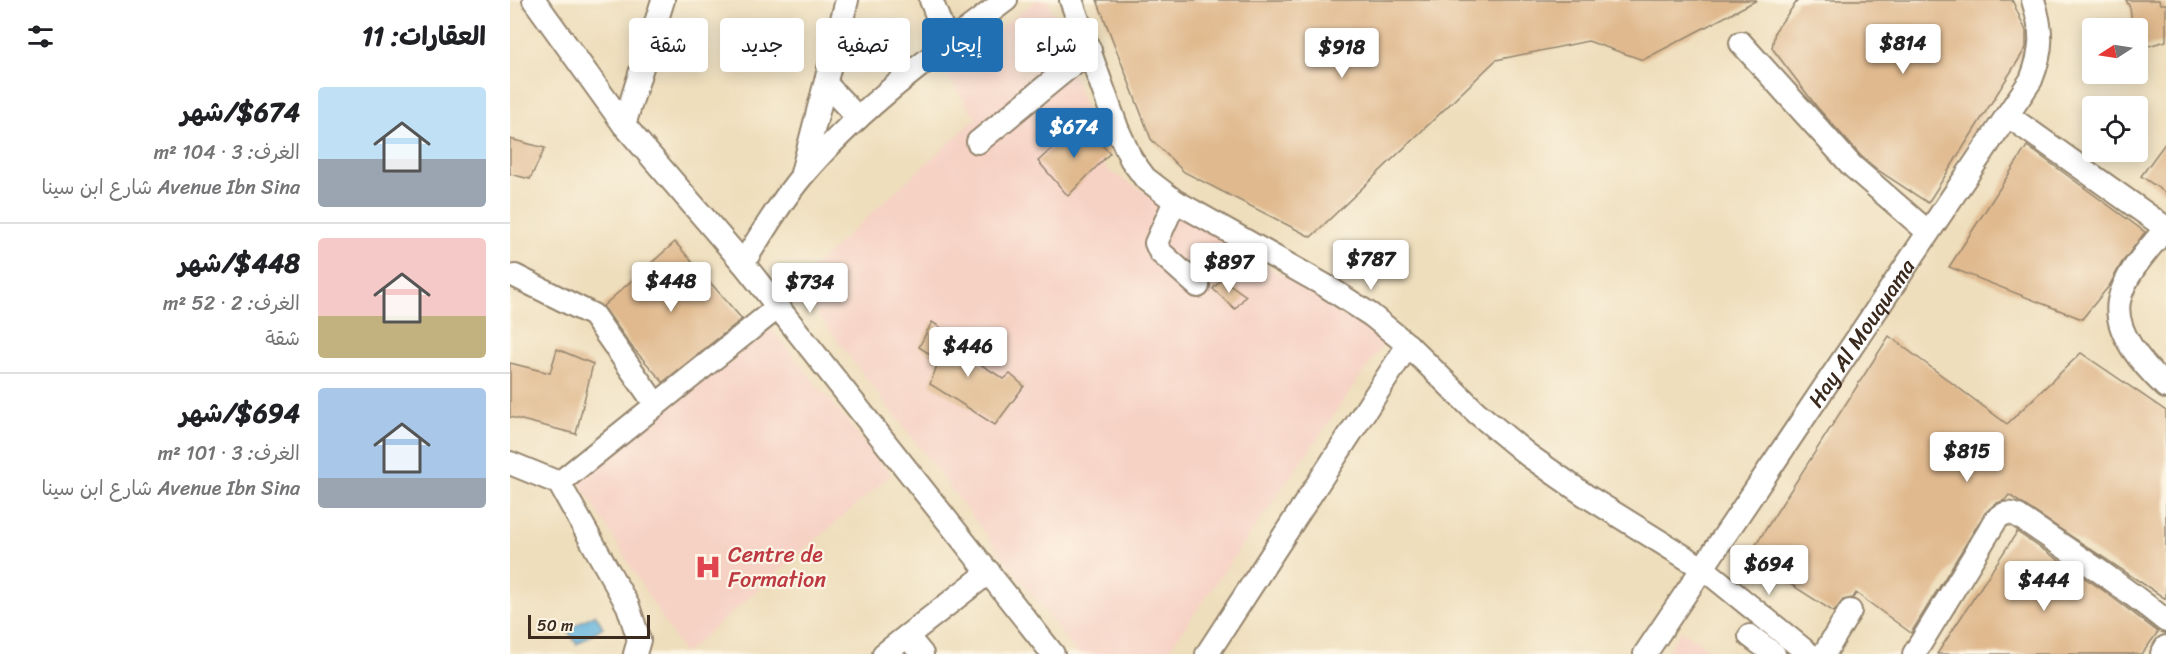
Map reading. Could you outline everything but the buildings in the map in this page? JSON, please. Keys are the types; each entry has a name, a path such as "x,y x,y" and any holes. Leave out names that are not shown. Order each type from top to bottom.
{"street":[{"path":"534,0 624,125 743,262 1053,654"},
{"path":"624,125 663,0"},
{"path":"801,177 847,0"},
{"path":"931,0 938,18"},
{"path":"982,18 1006,0"},
{"path":"1071,0 1078,18"},
{"name":"Hay Al Mouquama","path":"1646,654 2031,80 2039,59 2041,35 2033,0"},
{"path":"1741,43 1852,166 1928,232"},
{"path":"743,262 801,177 858,118 922,65"},
{"path":"978,142 1063,72"},
{"path":"1097,72 1116,128 1131,159 1145,178 1175,201 1326,286 1371,315 1408,345 1476,412 1528,455 1585,495 1704,568 1809,654"},
{"path":"826,84 858,118"},
{"path":"2007,115 2166,228 2134,268 2124,286 2119,303 2121,323 2131,346 2144,366 2166,387"},
{"path":"1175,201 1156,243 1160,252 1198,286"},
{"path":"515,276 593,315 656,405"},
{"path":"559,483 778,307"},
{"path":"1207,654 1408,345"},
{"path":"510,463 559,483 628,606 639,639 635,654"},
{"path":"1914,654 1996,520 2002,514 2009,513 2018,516 2116,582 2166,621"},
{"path":"884,654 988,572"},
{"path":"1824,654 1850,611"},
{"path":"907,636 922,654"},
{"path":"1750,636 1774,654"},
{"path":"2162,654 2166,647"}],"shaded area":[{"path":"1037,0 1048,0 1054,18 1015,18 1015,72 1073,72 1106,169 1388,338 1166,654 1077,654 794,284 976,118 944,72 1003,72 1003,26"},
{"name":"Centre de Formation","path":"769,326 891,475 684,654 578,480"},
{"path":"1681,630 1717,654 1666,654"}],"water":[{"path":"595,614 603,627 577,644 567,630"}],"place":[{"name":"Centre de Formation","path":"708,567"}]}
